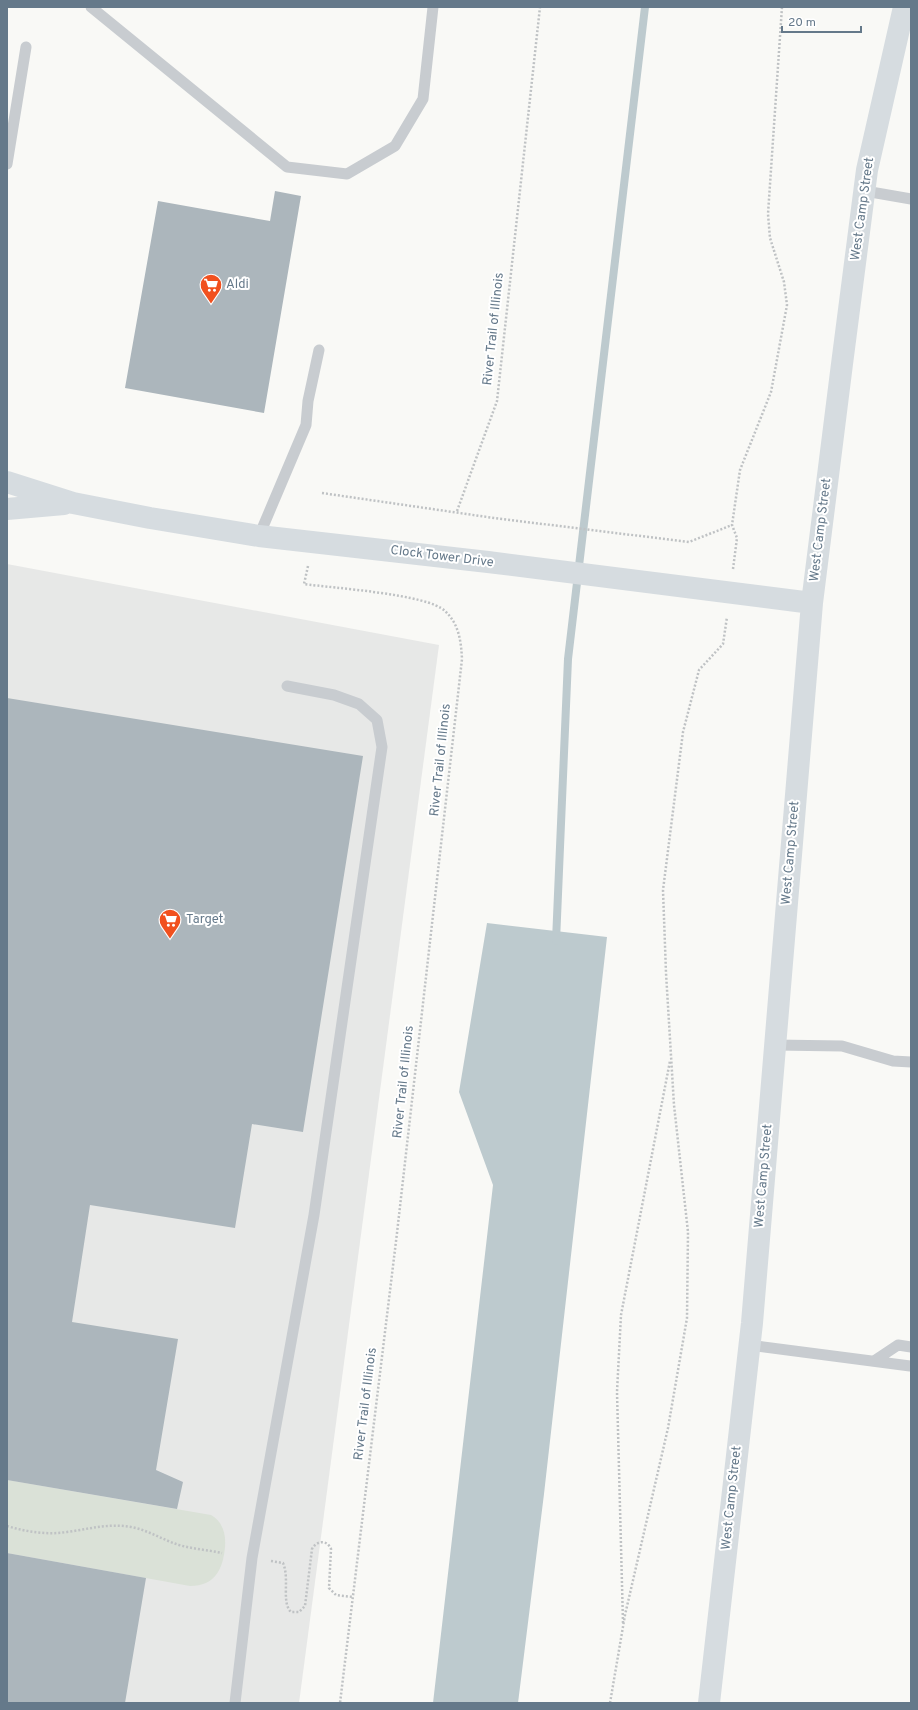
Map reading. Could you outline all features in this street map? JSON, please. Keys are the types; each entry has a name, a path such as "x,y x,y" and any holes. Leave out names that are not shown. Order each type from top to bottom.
{"main road":[{"name":"West Camp Street","path":"709,1703 749,1345 812,603 868,170 904,7"},
{"name":"Clock Tower Drive","path":"7,482 74,503 150,518 259,536 488,562 812,603"},
{"name":"Clock Tower Drive","path":"7,509 74,503"}],"lane":[{"path":"91,7 287,167 347,174 395,146 423,99 433,7"},
{"path":"7,164 26,47"},
{"path":"865,192 911,198"},
{"path":"259,536 306,424 308,401 319,350"},
{"path":"234,1703 252,1558 314,1215 382,747 377,720 359,704 334,695 287,686"},
{"path":"775,1045 842,1046 893,1061 911,1062"},
{"path":"749,1345 910,1366"},
{"path":"874,1361 898,1345 911,1347"}],"path":[{"name":"River Trail of Illinois","path":"457,512 497,401 540,7"},
{"path":"737,538 732,525 740,470 771,392 787,305 784,282 770,238 768,214 782,7"},
{"path":"322,493 494,518 689,542 732,525"},
{"name":"River Trail of Illinois","path":"304,584 410,598 433,604 444,610 453,619 461,638 462,659 397,1233 340,1703"},
{"path":"610,1703 623,1630 668,1428 687,1318 688,1232 674,1105 666,973 663,890 682,740 699,670 723,644"},
{"path":"623,1630 617,1392 621,1315 671,1057"},
{"path":"7,1526 24,1531 45,1533 66,1532 110,1525 131,1527 144,1530 180,1545 222,1553"},
{"path":"270,1560 283,1564 287,1572 286,1606 292,1612 300,1612 305,1606 312,1549 316,1544 323,1542 326,1543 331,1549 329,1588 336,1595 353,1597"}],"shaded area":[{"path":"7,564 439,645 299,1703 7,1703"},
{"path":"487,923 607,937 544,1494 518,1703 433,1703 493,1185 459,1092"},
{"path":"7,1480 211,1515 221,1525 225,1538 224,1555 220,1569 212,1579 206,1583 190,1586 7,1553"}],"building":[{"name":"Aldi","path":"275,191 301,196 264,413 125,388 158,201 270,221"},
{"name":"Target","path":"7,698 363,756 303,1132 252,1124 235,1228 90,1205 72,1322 178,1339 156,1470 183,1482 177,1509 7,1480"},
{"path":"7,1553 146,1578 125,1703 7,1703"}],"waterway":[{"path":"556,941 568,659 645,7"}],"place":[{"name":"Aldi","path":"211,304"},
{"name":"Target","path":"170,940"}]}
